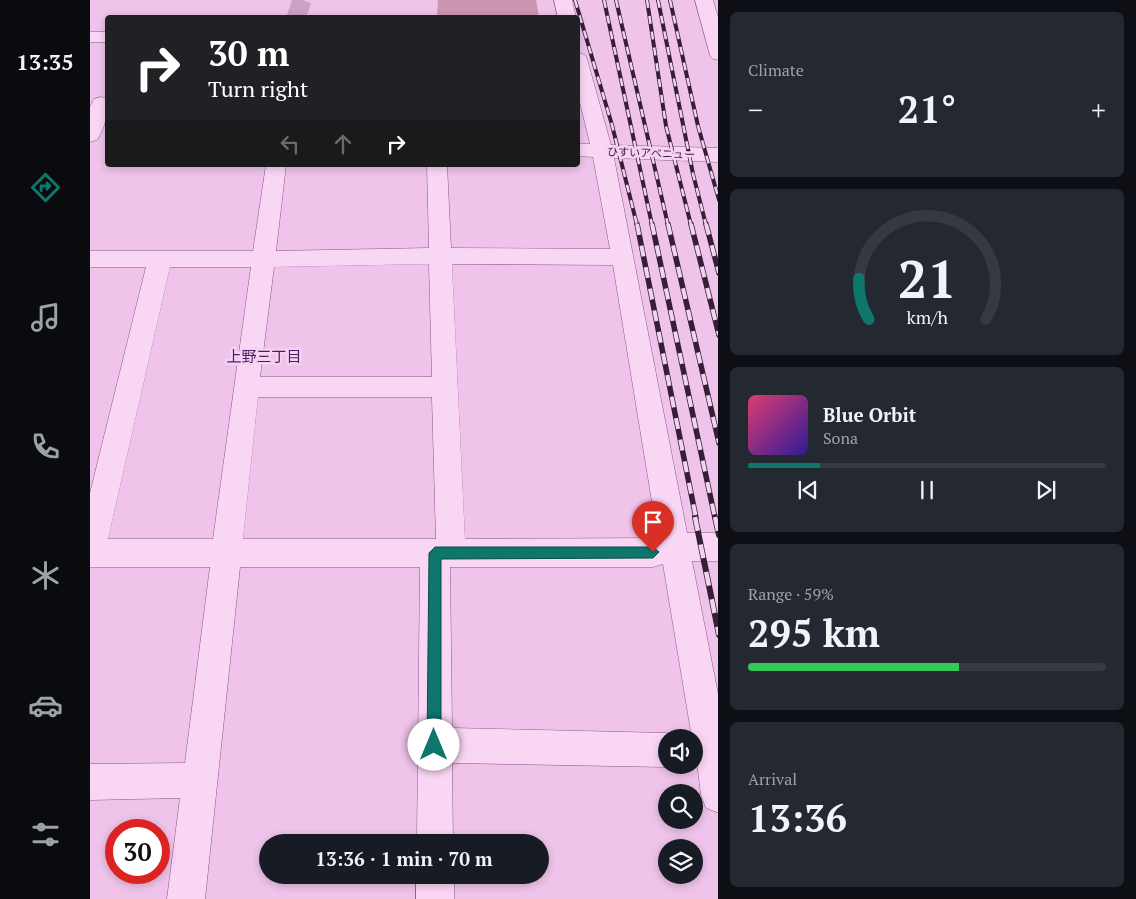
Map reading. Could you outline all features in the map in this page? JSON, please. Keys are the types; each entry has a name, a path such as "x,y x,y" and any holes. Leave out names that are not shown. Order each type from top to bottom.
{"street":[{"path":"563,0 566,15"},
{"path":"704,0 718,55"},
{"path":"90,37 105,37"},
{"path":"580,77 588,151 623,257 675,547 699,729"},
{"path":"90,136 99,103"},
{"name":"ひすいアベニュー","path":"588,151 718,155"},
{"path":"186,899 246,387 276,167"},
{"path":"435,834 434,745 443,553 446,387 439,256 437,167"},
{"path":"90,259 439,256 623,257"},
{"path":"160,259 90,553 653,552 675,547 718,547"},
{"path":"246,387 446,387"},
{"path":"434,745 658,750"},
{"path":"703,754 718,795"},
{"path":"90,782 200,780"},
{"path":"435,884 435,899"}],"shaded area":[{"path":"438,0 536,0 539,15 437,15"}],"tunnel":[{"path":"297,15 302,0"}],"railway":[{"path":"575,0 579,15"},
{"path":"604,0 652,225"},
{"path":"616,0 668,225"},
{"path":"647,0 666,126 691,225"},
{"path":"658,0 693,174 706,225"},
{"path":"670,0 698,126 718,196"},
{"path":"580,17 612,125 637,225"},
{"path":"637,224 696,518"},
{"path":"652,224 715,518"},
{"path":"668,224 718,439"},
{"path":"691,224 718,331"},
{"path":"706,224 718,269"},
{"path":"695,517 718,630"},
{"path":"715,517 718,530"}],"district":[{"name":"上野三丁目","path":"264,357"}],"route":[{"path":"434,745 435,553 653,552"}]}
